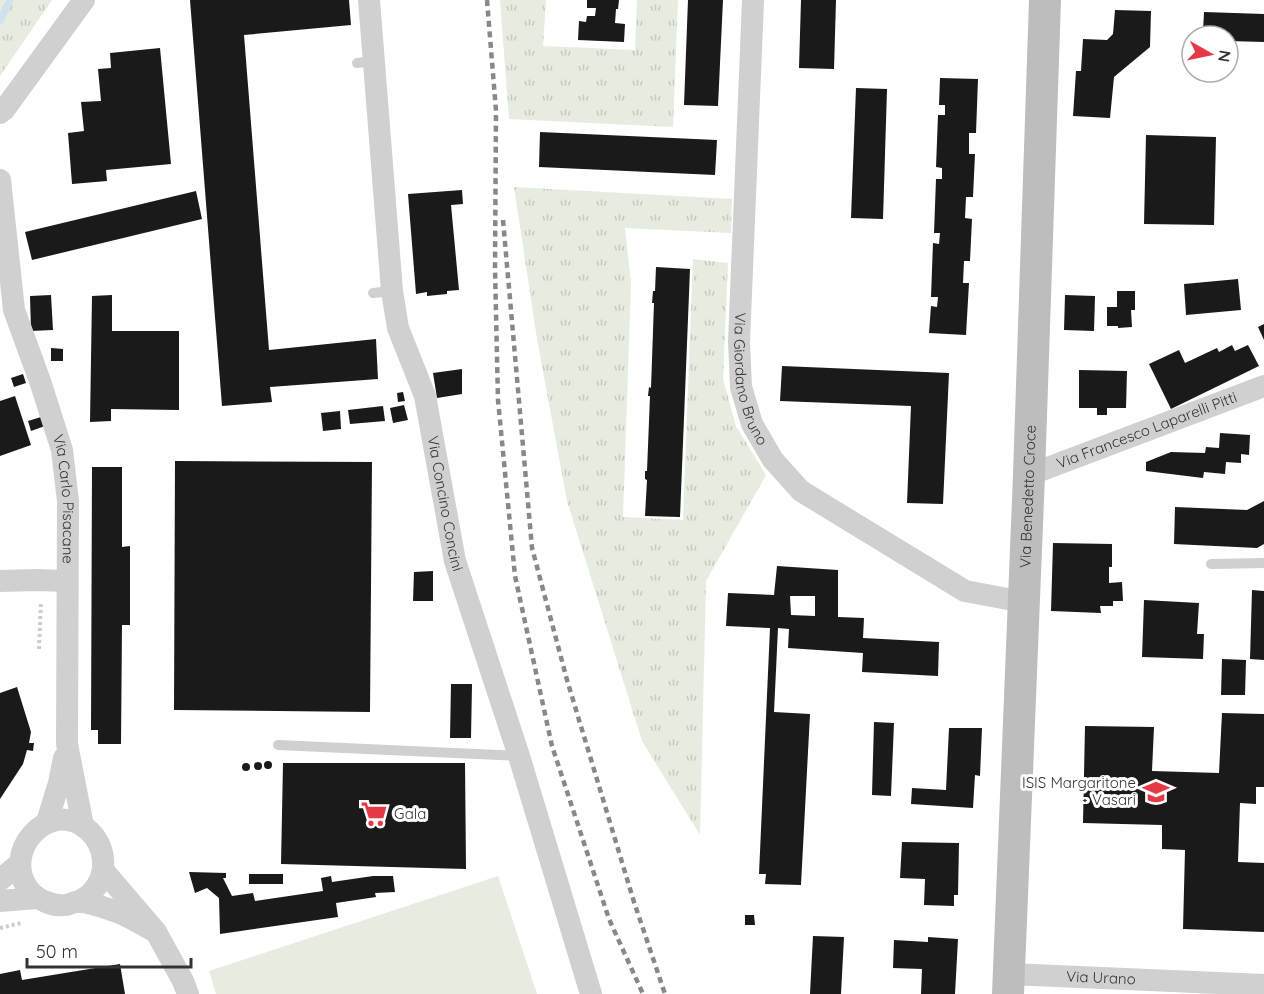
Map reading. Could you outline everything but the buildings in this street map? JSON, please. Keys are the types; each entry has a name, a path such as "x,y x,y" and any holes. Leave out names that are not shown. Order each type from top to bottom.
{"main road":[{"name":"Via Benedetto Croce","path":"1008,984 1029,475 1045,0"}],"street":[{"path":"0,113 84,0"},
{"name":"Via Concino Concini","path":"369,0 365,62 382,292 425,396 455,561 519,756 591,994"},
{"name":"Via Giordano Bruno","path":"753,0 739,342 741,387 752,424 773,460 801,491 966,591 1024,602"},
{"name":"Via Carlo Pisacane","path":"0,180 14,310 62,450 68,501 67,744 83,826"},
{"name":"Via Francesco Laparelli Pitti","path":"1029,475 1264,386"},
{"path":"0,581 67,580"},
{"path":"47,822 59,783 67,744"},
{"path":"71,821 83,826 93,834 100,845 103,870 99,883 90,894 79,901 65,905 51,904 38,898 28,889 21,877 18,864 20,851 26,838 47,822 71,821"},
{"path":"0,880 18,864"},
{"path":"103,870 156,933 188,994"},
{"path":"0,901 38,898"},
{"path":"79,901 114,910 156,933"},
{"name":"Via Urano","path":"1008,984 1264,985"}],"lane":[{"path":"1211,564 1264,563"},
{"path":"278,746 519,756"}],"path":[{"path":"37,597 40,601 39,649"}],"green space":[{"path":"0,0 52,0 0,76"},
{"path":"500,0 546,0 543,46 635,50 637,0 678,0 673,127 509,119"},
{"path":"514,187 732,199 731,233 625,228 631,283 623,517 683,520 693,259 728,263 723,379 736,426 766,475 706,581 700,835 642,741 567,501 537,339"},
{"path":"498,876 537,994 216,994 209,971"}],"waterway":[{"path":"0,21 10,0"}],"railway":[{"path":"487,0 496,111 495,269 498,400 515,576 552,746 609,919 643,994"},
{"path":"503,220 532,548 567,680 634,902 665,994"}],"place":[{"name":"ISIS Margaritone - Vasari","path":"1156,792"},
{"name":"Gala","path":"374,814"}]}
